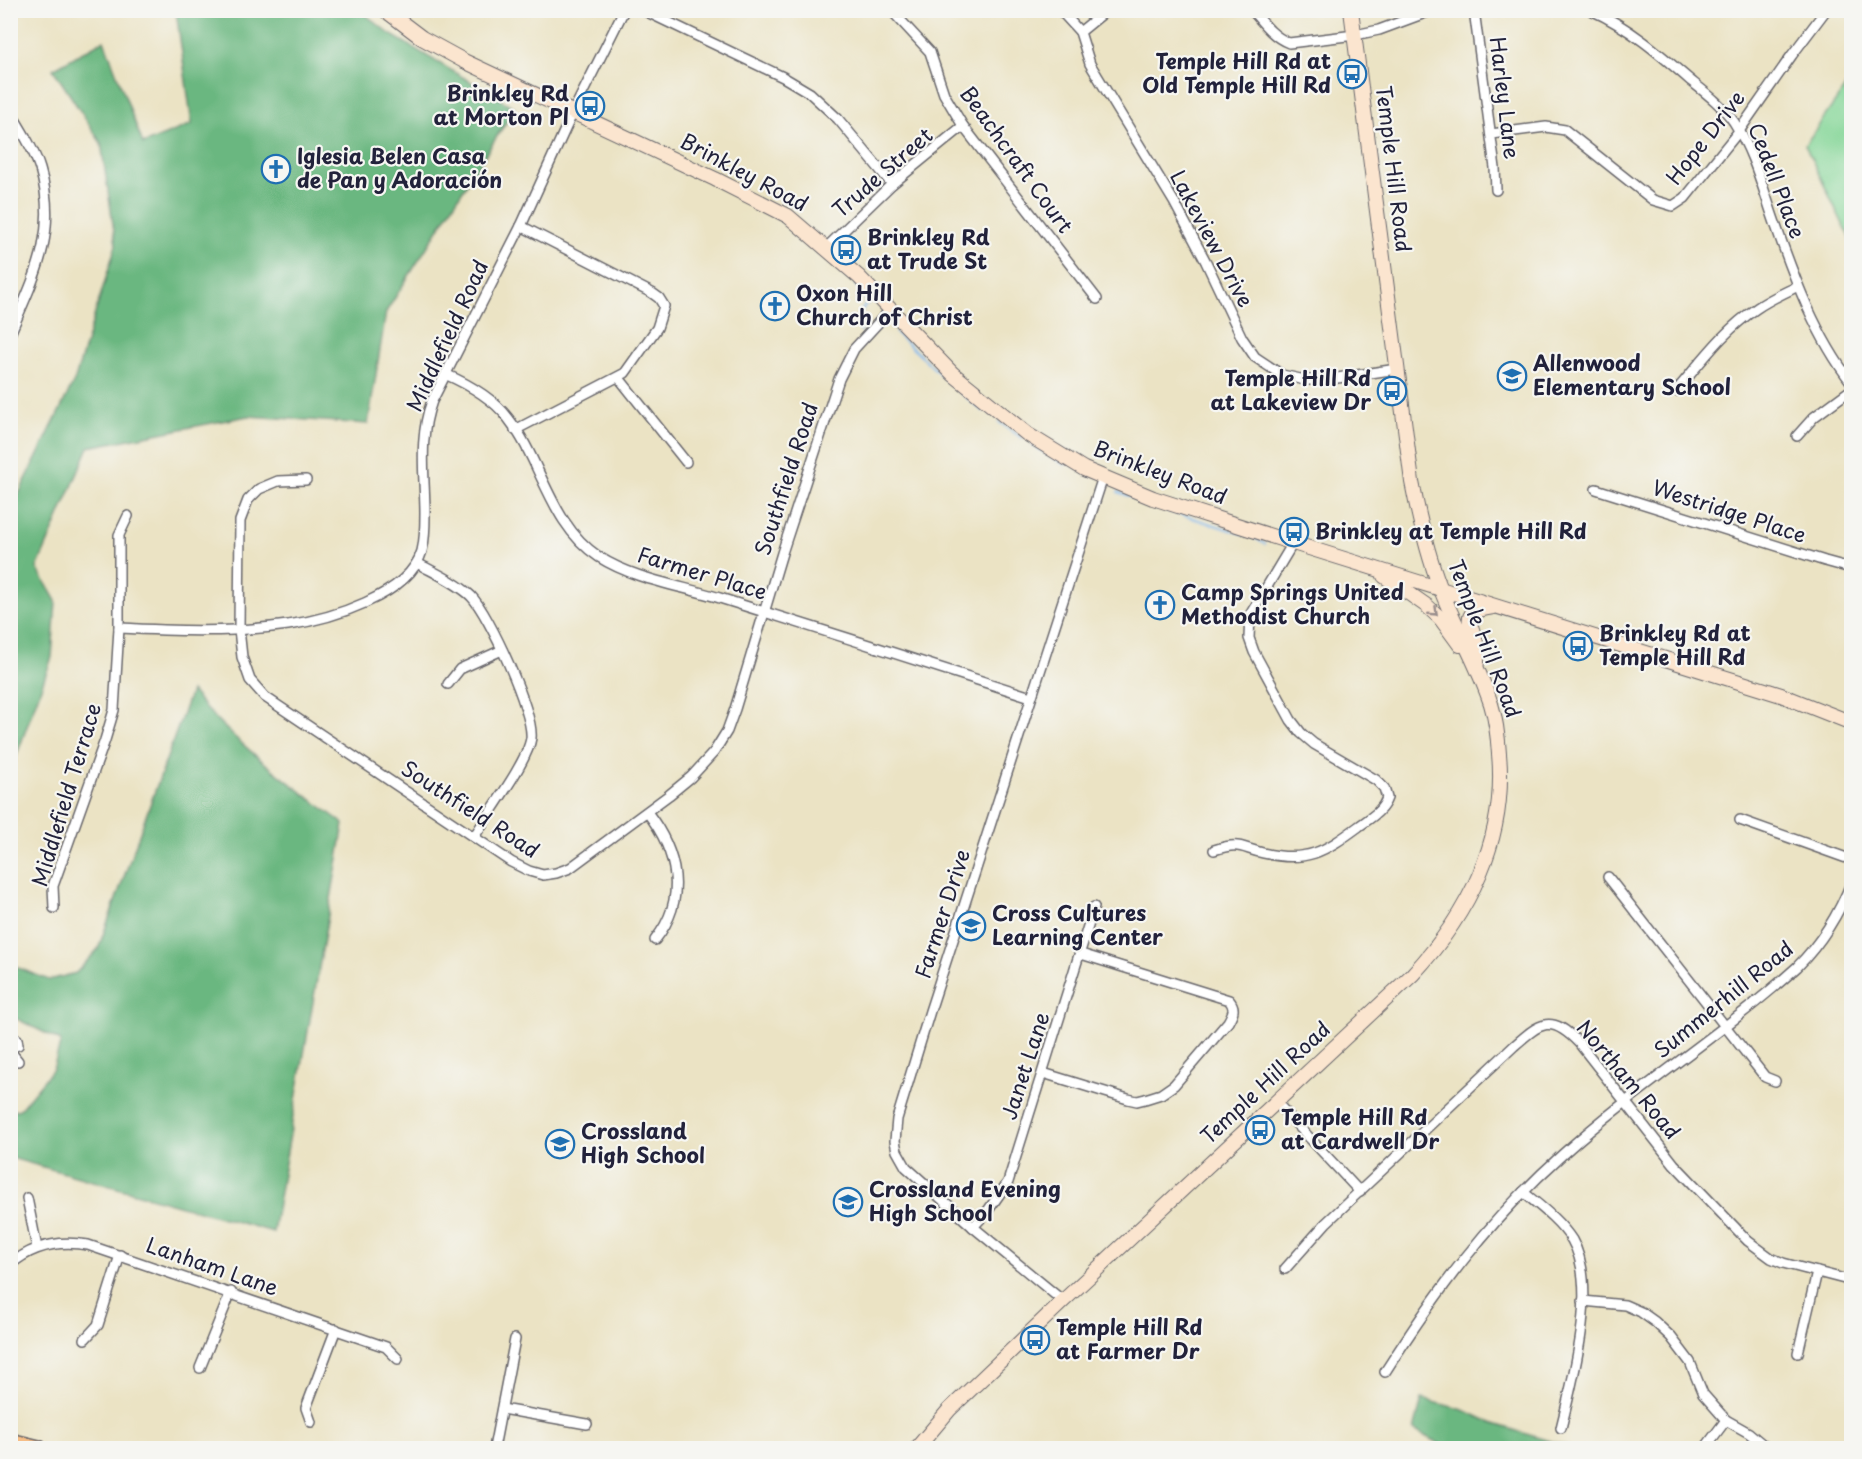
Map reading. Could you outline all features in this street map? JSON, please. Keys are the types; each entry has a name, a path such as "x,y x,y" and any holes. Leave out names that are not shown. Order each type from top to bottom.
{"main road":[{"name":"Brinkley Road","path":"385,10 422,38 448,53 788,216 827,247 953,374 999,413 1056,453 1103,477 1153,498 1781,695 1851,723"},
{"name":"Temple Hill Road","path":"917,1449 949,1410 1062,1301 1424,962 1456,921 1475,888 1485,863 1493,836 1501,785 1497,733 1491,705 1441,588 1426,545 1412,482 1351,10"},
{"path":"1369,567 1408,591 1441,619 1476,668"},
{"path":"1476,668 1477,647 1469,623 1471,615 1475,611 1496,606"},
{"path":"10,1441 39,1449"}],"street":[{"name":"Middlefield Road","path":"417,563 422,551 425,529 423,433 432,401 521,226 573,112 624,10"},
{"path":"643,10 783,77 810,93 838,119 892,184"},
{"name":"Beachcraft Court","path":"891,10 928,48 944,94 963,126 1097,299"},
{"name":"Lakeview Drive","path":"1060,10 1080,32 1090,64 1178,210 1242,338 1255,357 1282,375 1305,380 1324,380 1397,369"},
{"path":"1080,32 1107,10"},
{"path":"1252,10 1272,33 1289,43 1379,30 1433,10"},
{"name":"Harley Lane","path":"1474,10 1496,168 1496,190"},
{"name":"Cedell Place","path":"1591,10 1626,28 1716,102 1733,121 1755,163 1798,286 1834,356 1851,383"},
{"name":"Hope Drive","path":"1491,134 1546,127 1565,130 1653,200 1673,206 1685,198 1739,131 1821,12"},
{"path":"10,111 40,168 45,193 46,218 41,258 10,334"},
{"name":"Trude Street","path":"827,247 892,184 963,126"},
{"path":"516,430 619,378 631,368 657,328 663,314 663,303 655,294 521,226"},
{"path":"1676,391 1739,322 1756,308 1798,286"},
{"name":"Southfield Road","path":"306,480 288,479 268,484 253,493 244,508 239,528 239,629 244,666 254,686 260,694 521,868 536,874 549,875 561,872 581,862 691,777 722,741 735,709 763,611 846,362 862,339 890,310"},
{"name":"Farmer Place","path":"445,374 472,387 506,415 568,528 598,556 645,577 763,611 1031,696"},
{"path":"619,378 686,462"},
{"path":"1797,436 1814,417 1851,389"},
{"name":"Farmer Drive","path":"1062,1301 973,1227 906,1167 897,1151 896,1130 902,1102 930,1011 1103,477"},
{"name":"Westridge Place","path":"1596,489 1825,561 1846,567 1851,566"},
{"name":"Middlefield Terrace","path":"54,908 53,886 114,710 119,628 119,535 128,516"},
{"path":"1214,850 1234,844 1265,853 1293,856 1317,854 1338,842 1384,808 1388,798 1384,788 1377,780 1314,744 1301,733 1291,720 1252,645 1248,626 1250,615 1293,543"},
{"path":"119,628 239,629 289,624 356,606 388,591 417,563 454,583 475,601 491,625 530,717 531,737 526,753 474,837"},
{"path":"448,684 460,669 502,650"},
{"path":"647,812 665,838 672,857 675,878 670,917 655,940"},
{"path":"1740,820 1851,860"},
{"path":"1608,877 1765,1077 1775,1081"},
{"name":"Summerhill Road","path":"1385,1372 1430,1301 1492,1224 1523,1191 1563,1154 1625,1103 1786,977 1811,953 1833,922 1851,881"},
{"name":"Janet Lane","path":"973,1227 987,1212 1008,1182 1095,907"},
{"path":"1043,1073 1128,1099 1145,1100 1161,1094 1174,1085 1228,1022 1233,1013 1234,1008 1229,1000 1081,954"},
{"name":"Northam Road","path":"1285,1269 1313,1236 1514,1046 1539,1027 1556,1025 1568,1032 1584,1049 1674,1164 1737,1232 1771,1258 1851,1281"},
{"path":"10,1035 17,1039 18,1045 10,1049 18,1061"},
{"path":"1276,1102 1360,1192"},
{"path":"1523,1191 1564,1229 1572,1241 1581,1266 1583,1301 1578,1354 1561,1428"},
{"path":"27,1198 37,1248"},
{"name":"Lanham Lane","path":"10,1265 21,1256 54,1243 72,1242 88,1245 386,1347 398,1359"},
{"path":"86,1339 98,1325 120,1255"},
{"path":"1798,1353 1817,1272"},
{"path":"200,1368 231,1293"},
{"path":"1583,1301 1625,1305 1655,1322 1671,1337 1690,1362 1703,1394 1726,1420 1749,1433 1767,1449"},
{"path":"311,1422 306,1408 336,1329"},
{"path":"494,1449 515,1339"},
{"path":"502,1409 587,1424"},
{"path":"1705,1449 1726,1420"}],"green space":[{"path":"176,11 361,11 390,34 515,108 386,312 368,424 248,416 89,447 37,568 56,601 52,657 11,771 11,510 75,379 116,245 101,143 53,69 104,40 143,144 192,124"},
{"path":"1851,79 1851,241 1805,145"},
{"path":"191,691 244,746 344,824 273,1232 11,1158 11,1111 20,1109 53,1069 61,1041 11,1016 11,965 49,980 76,973 98,949"},
{"path":"1422,1399 1464,1410 1491,1423 1572,1448 1447,1448 1414,1430"}],"waterway":[{"path":"855,284 869,304"},
{"path":"861,331 858,319 867,302"},
{"path":"895,332 950,383"},
{"path":"959,391 983,411"},
{"path":"999,422 1022,438"},
{"path":"1032,445 1065,465"},
{"path":"1118,492 1253,537 1265,544"}],"place":[{"name":"Temple Hill Rd at Old Temple Hill Rd","path":"1352,74"},
{"name":"Brinkley Rd at Morton Pl","path":"590,106"},
{"name":"Iglesia Belen Casa de Pan y Adoración","path":"276,169"},
{"name":"Brinkley Rd at Trude St","path":"846,250"},
{"name":"Oxon Hill Church of Christ","path":"775,306"},
{"name":"Allenwood Elementary School","path":"1512,376"},
{"name":"Temple Hill Rd at Lakeview Dr","path":"1392,391"},
{"name":"Brinkley at Temple Hill Rd","path":"1294,532"},
{"name":"Camp Springs United Methodist Church","path":"1160,605"},
{"name":"Brinkley Rd at Temple Hill Rd","path":"1578,646"},
{"name":"Cross Cultures Learning Center","path":"971,926"},
{"name":"Temple Hill Rd at Cardwell Dr","path":"1260,1130"},
{"name":"Crossland High School","path":"560,1144"},
{"name":"Crossland Evening High School","path":"848,1202"},
{"name":"Temple Hill Rd at Farmer Dr","path":"1035,1340"}]}
